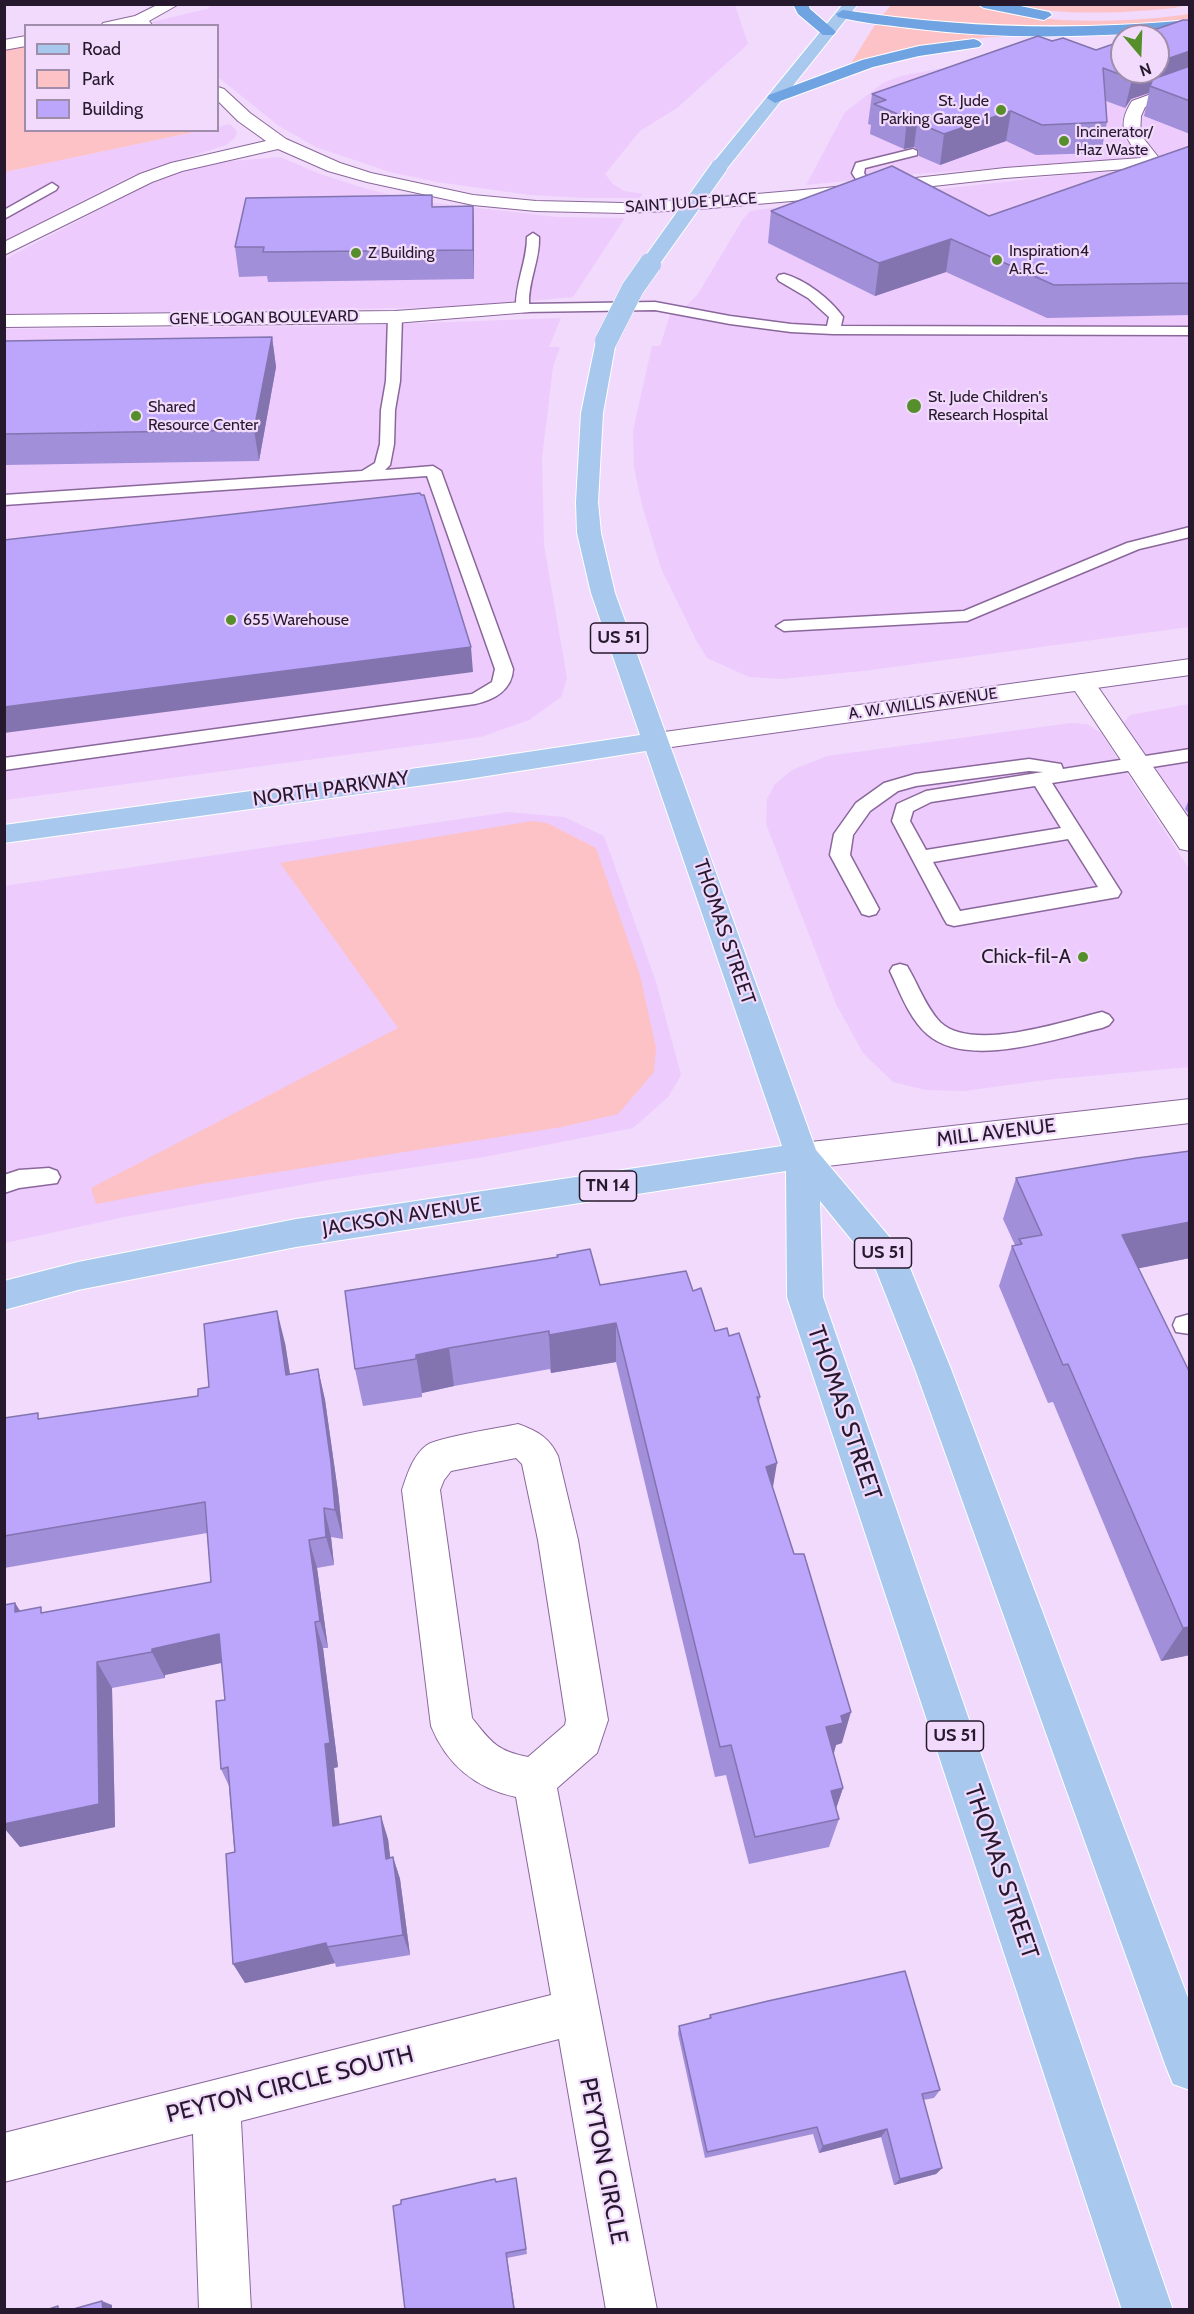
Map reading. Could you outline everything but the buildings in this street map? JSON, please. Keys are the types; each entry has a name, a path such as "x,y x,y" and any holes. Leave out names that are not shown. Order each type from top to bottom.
{"highway":[{"path":"800,4 803,11 828,32"},
{"path":"984,4 1026,13 1061,16 1142,16 1190,11"},
{"path":"847,9 945,28 1059,33"},
{"path":"775,98 893,56 950,46 1059,33 1190,24"}],"main road":[{"name":"US 51","path":"657,741 603,593 589,533 592,413 606,341 633,288 719,167 847,9"},
{"name":"NORTH PARKWAY","path":"4,834 468,770 657,741"},
{"name":"THOMAS STREET","path":"657,741 802,1156 805,1297 1148,2310"},
{"name":"THOMAS STREET","path":"802,1156 891,1263 933,1369 1190,2067"},
{"name":"JACKSON AVENUE","path":"4,1296 78,1276 296,1233 802,1156"}],"street":[{"path":"125,24 142,22 172,4"},
{"path":"4,45 24,41"},
{"path":"1153,162 1132,134 1133,116 1138,104 1190,85"},
{"name":"SAINT JUDE PLACE","path":"219,93 244,117 280,143 334,166 368,177 473,200 536,206 623,208 677,205 868,189 1005,173 1153,162 1190,171"},
{"path":"4,250 146,178 188,164 280,143"},
{"name":"GENE LOGAN BOULEVARD","path":"4,321 395,317 523,308"},
{"name":"A. W. WILLIS AVENUE","path":"657,741 1190,667"},
{"path":"1082,682 1190,842"},
{"name":"MILL AVENUE","path":"802,1156 1190,1111"},
{"path":"518,1441 528,1445 538,1456 541,1467 558,1540 587,1720 582,1738 534,1780 497,1772 476,1758 452,1726 421,1490 428,1471 440,1457 518,1441"},
{"name":"PEYTON CIRCLE","path":"534,1780 575,2013 632,2310"},
{"name":"PEYTON CIRCLE SOUTH","path":"4,2158 575,2013"},
{"path":"216,2103 225,2310"}],"lane":[{"path":"868,189 858,173 860,166 912,153"},
{"path":"4,215 52,187"},
{"path":"533,237 534,250 521,296 523,308 656,306 730,320 790,328 833,330 1190,331"},
{"path":"784,278 812,293 827,305 836,317 833,330"},
{"path":"367,475 382,465 387,444 388,410 393,381 395,317"},
{"path":"4,500 433,471 505,676 494,690 475,699 4,764"},
{"path":"784,626 967,616 1133,546 1190,532"},
{"path":"1040,779 1111,892 954,919 901,821 904,808 926,797 1190,754"},
{"path":"869,909 840,855 844,834 863,807 891,787 915,780 1029,765 1089,771"},
{"path":"921,857 1073,832"},
{"path":"900,971 922,1012 938,1032 965,1043 990,1043 1102,1020"},
{"path":"4,1184 19,1179 49,1177"}],"shaded area":[{"path":"213,4 735,5 748,44 677,108 640,131 605,174 613,184 624,191 643,194 639,198 530,195 437,182 390,172 316,147 279,126 219,78 219,24 155,24 152,22 207,9"},
{"path":"1189,38 1189,164 1170,157 1106,160 904,175 806,185 845,112 883,83 901,76 948,67 1110,71 1110,84 1170,84 1170,59"},
{"path":"230,124 237,131 235,138 226,145 131,176 5,240 5,172 194,132 219,132 219,127"},
{"path":"280,157 320,174 367,189 418,201 557,217 625,218 573,297 460,307 5,315 5,259 149,184 181,172 221,162"},
{"name":"St. Jude Children's Research Hospital","path":"1145,171 1189,180 1189,627 863,671 781,679 749,677 707,658 661,568 642,505 634,467 633,431 652,346 660,346 670,315 677,315 698,294 750,211 1083,173"},
{"path":"561,318 549,347 560,347 553,367 542,458 544,545 567,678 561,697 529,720 481,737 5,800 4,329 338,326"},
{"path":"1189,704 1189,824 1123,724 1130,715"},
{"path":"1071,723 1087,724 1101,733 1189,869 1189,1067 1045,1080 964,1091 926,1090 893,1082 863,1053 836,1004 766,824 767,799 775,784 792,770 827,756"},
{"path":"508,812 564,817 604,836 656,982 681,1075 668,1097 633,1128 484,1157 328,1180 124,1217 5,1243 4,886"}],"green space":[{"path":"974,4 1023,16 1080,21 1109,21 1189,14 1190,19 1110,24 1110,27 1086,29 949,25 882,16 891,5"},
{"path":"1189,4 1162,9 1097,13 1059,12 1004,5"},
{"path":"876,23 917,30 1006,36 907,48 850,65"},
{"path":"24,45 24,132 194,132 5,172 5,48"},
{"path":"532,821 547,823 596,848 640,975 656,1048 654,1072 618,1114 562,1127 202,1184 96,1204 91,1188 398,1028 280,863"}],"place":[{"name":"St. Jude Parking Garage 1","path":"1001,110"},
{"name":"Incinerator/ Haz Waste","path":"1064,141"},
{"name":"Z Building","path":"356,253"},
{"name":"Inspiration4 A.R.C.","path":"997,260"},
{"name":"St. Jude Children's Research Hospital","path":"914,406"},
{"name":"Shared Resource Center","path":"136,416"},
{"name":"655 Warehouse","path":"231,620"},
{"name":"Chick-fil-A","path":"1083,957"}]}
